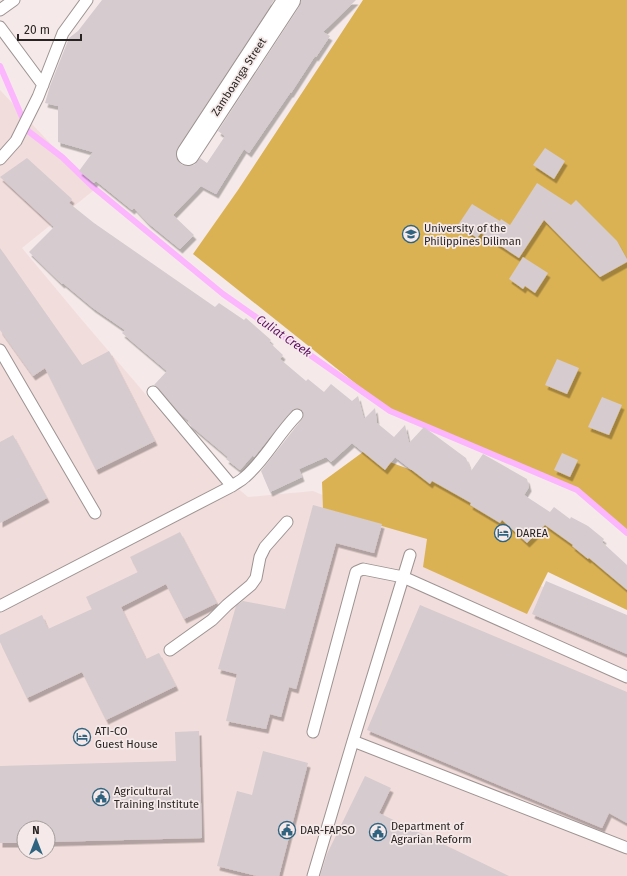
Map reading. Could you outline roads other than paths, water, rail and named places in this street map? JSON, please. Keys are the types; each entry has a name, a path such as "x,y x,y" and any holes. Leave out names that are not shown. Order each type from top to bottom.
{"street":[{"name":"Zamboanga Street","path":"188,154 289,0"}],"lane":[{"path":"0,10 14,0"},
{"path":"0,159 16,141 43,86 63,33 87,0"},
{"path":"0,27 43,86"},
{"path":"0,350 95,513"},
{"path":"153,392 232,486"},
{"path":"0,606 232,486 245,477 254,468 287,424 296,415"},
{"path":"170,650 212,620 251,585 256,578 260,557 265,547 287,522"},
{"path":"313,876 410,555"},
{"path":"313,732 356,572 363,569 403,577 627,677"},
{"path":"353,741 627,848"}],"waterway":[{"name":"Culiat Creek","path":"0,66 28,131 62,157 93,187 223,294 390,411 577,490 627,533"}],"place":[{"name":"University of the Philippines Diliman","path":"411,234"},
{"name":"DAREA","path":"503,533"},
{"name":"ATI-CO Guest House","path":"82,737"},
{"name":"Agricultural Training Institute","path":"101,797"},
{"name":"DAR-FAPSO","path":"287,830"},
{"name":"Department of Agrarian Reform","path":"378,832"}]}
